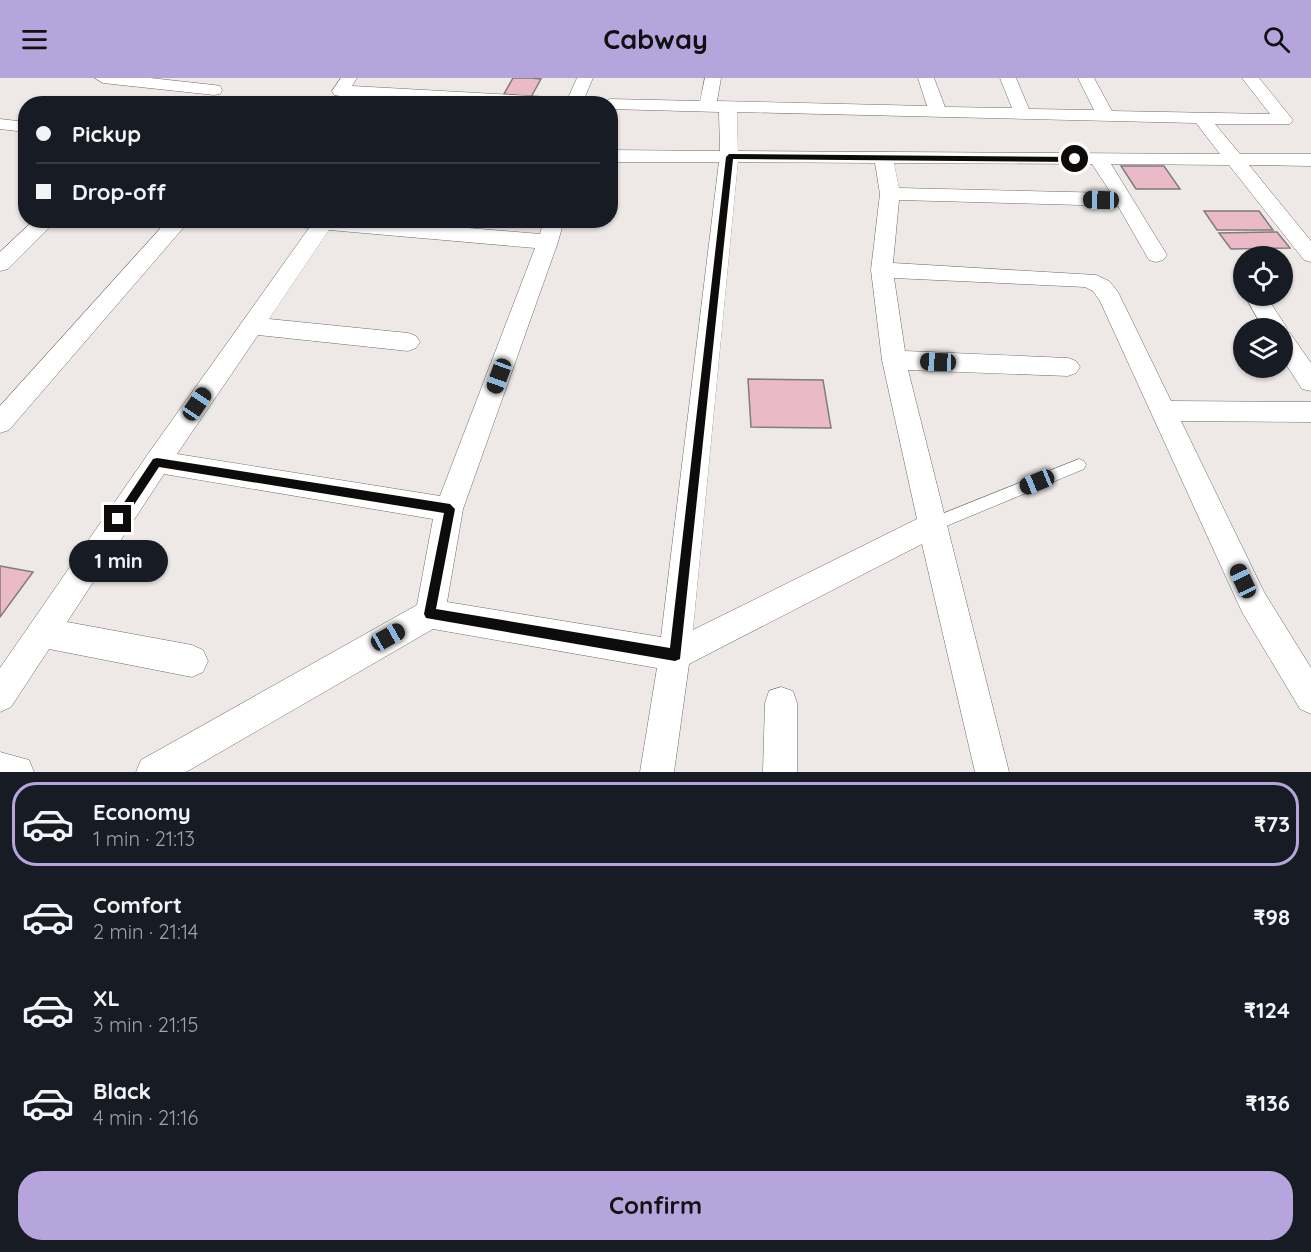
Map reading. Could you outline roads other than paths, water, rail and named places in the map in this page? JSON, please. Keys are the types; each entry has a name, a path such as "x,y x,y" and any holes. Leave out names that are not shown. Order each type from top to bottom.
{"street":[{"path":"104,78 220,84"},
{"path":"577,96 585,78"},
{"path":"657,772 675,655 729,157 717,108 713,78"},
{"path":"926,78 938,113"},
{"path":"1008,78 1023,114"},
{"path":"1086,78 1106,116"},
{"path":"618,104 1284,120 1250,78"},
{"path":"209,96 220,84"},
{"path":"339,91 437,96"},
{"path":"1201,118 1311,255"},
{"path":"0,124 18,126"},
{"path":"618,156 1311,160"},
{"path":"884,158 890,194 882,270 894,360 992,772"},
{"path":"1099,160 1156,255"},
{"path":"890,194 1125,200"},
{"path":"0,264 38,228"},
{"path":"0,423 173,228"},
{"path":"0,696 157,462 320,228"},
{"path":"430,614 450,509 551,231 453,228"},
{"path":"882,270 1088,280 1101,286 1110,298 1253,602 1311,698"},
{"path":"251,326 408,342"},
{"path":"1293,355 1311,382"},
{"path":"894,360 1068,367"},
{"path":"1164,411 1311,412"},
{"path":"157,462 450,509"},
{"path":"153,772 430,614 675,655 932,525"},
{"path":"42,633 192,661"},
{"path":"780,772 781,703"},
{"path":"0,770 17,772"}],"lane":[{"path":"932,525 1079,465"}]}
